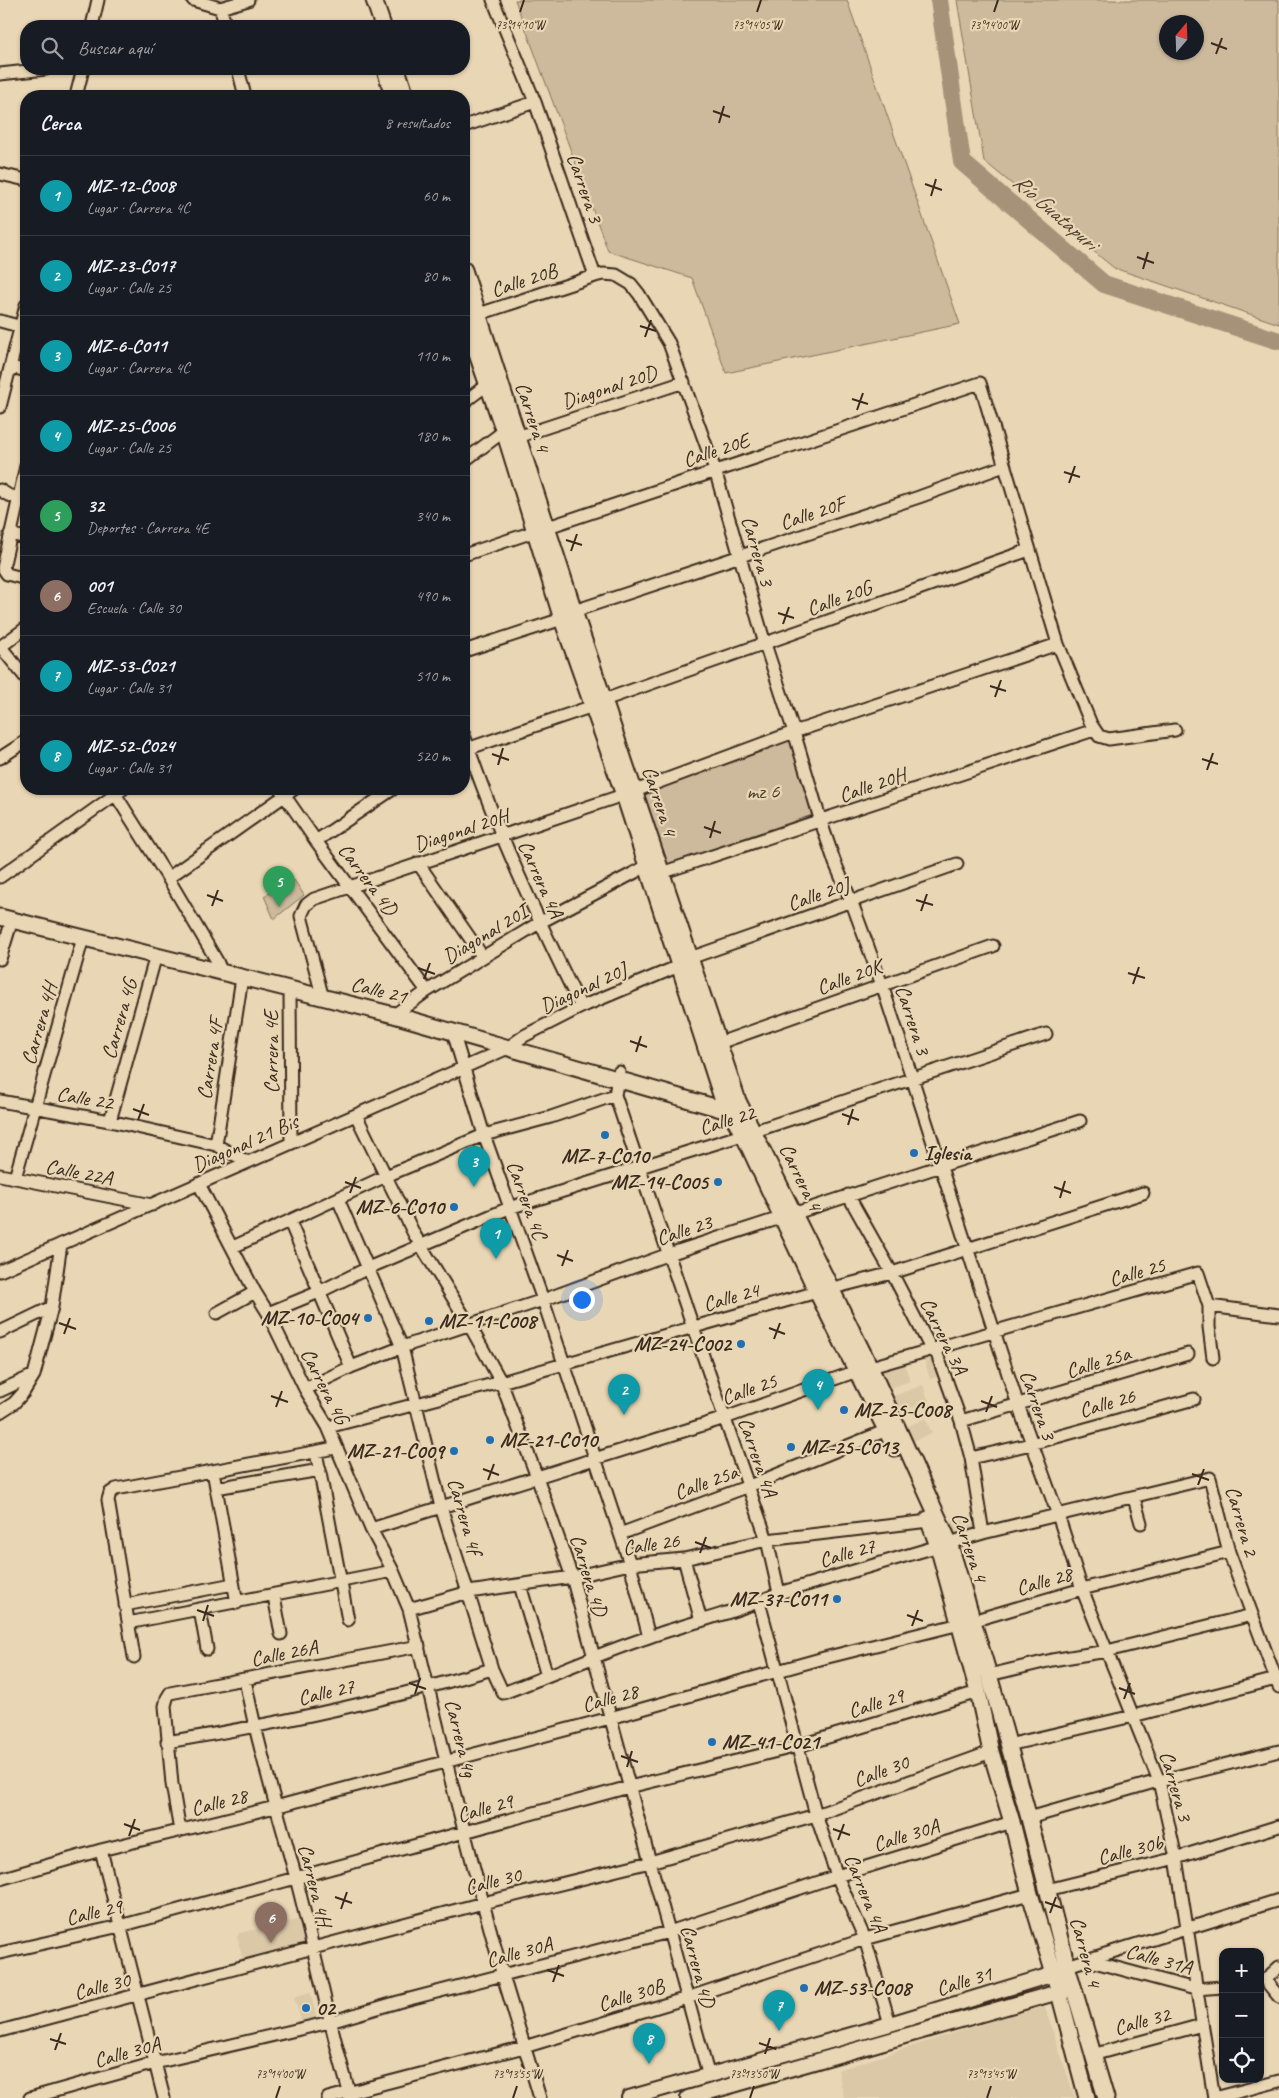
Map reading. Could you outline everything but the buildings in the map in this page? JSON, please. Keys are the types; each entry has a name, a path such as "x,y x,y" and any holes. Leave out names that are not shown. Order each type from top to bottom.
{"main road":[{"path":"364,0 370,20"},
{"path":"374,0 381,20"},
{"path":"387,75 391,90"},
{"path":"399,75 404,90"},
{"name":"Carrera 4","path":"470,323 510,434 568,615 629,793 661,873 722,1098 738,1109"},
{"name":"Carrera 4","path":"470,324 488,384 510,434"},
{"name":"Carrera 4","path":"629,793 647,866 719,1044 738,1109 788,1216 816,1292 863,1369 944,1544 966,1623 991,1752 1012,1822 1030,1894 1092,2055 1106,2098"},
{"name":"Calle 21","path":"0,907 220,967 321,991 509,1046"},
{"name":"Calle 21","path":"6,918 156,955 220,967 242,978 396,1013 453,1032 618,1075 738,1109"},
{"name":"Calle 21","path":"618,1075 722,1098"},
{"name":"Carrera 4","path":"788,1216 832,1288 887,1430 929,1521 944,1544"},
{"name":"Carrera 4","path":"966,1623 989,1675 1029,1818 1047,1890 1060,1970"},
{"name":"Carrera 4","path":"1066,1990 1087,2098"}],"street":[{"path":"93,20 98,0"},
{"path":"193,0 220,8 248,0"},
{"name":"Carrera 3","path":"494,0 535,102 595,276 604,274 616,275 631,284 639,294 668,342 715,470 765,644 821,822 835,864 852,903 882,985 1031,1444 1058,1515 1082,1589 1159,1781 1176,1858 1214,2098"},
{"path":"220,8 224,20"},
{"path":"0,74 20,72"},
{"path":"78,90 81,75"},
{"path":"240,75 243,90"},
{"path":"470,124 535,102"},
{"path":"0,174 20,179"},
{"name":"Calle 20B","path":"470,316 595,276"},
{"path":"0,321 20,326"},
{"path":"0,407 4,382 12,367 20,340"},
{"path":"12,367 20,369"},
{"name":"Diagonal 20D","path":"470,457 510,434 684,382"},
{"name":"Calle 20E","path":"470,553 980,382 1004,466"},
{"path":"470,398 488,384"},
{"path":"1004,466 1058,644 1094,730 1099,736 1109,739 1175,730"},
{"name":"Calle 20F","path":"470,649 919,497 1004,466"},
{"path":"0,490 20,499"},
{"path":"20,506 10,534 3,564 4,572 20,577"},
{"path":"10,534 20,536"},
{"name":"Calle 20G","path":"470,749 1029,550"},
{"path":"20,632 0,646 20,671"},
{"path":"629,793 794,732 1058,644"},
{"name":"Calle 20H","path":"661,873 821,822 1094,730"},
{"path":"0,758 20,745"},
{"name":"Carrera 4A","path":"470,760 539,923 581,1007"},
{"name":"Diagonal 20H","path":"321,991 301,920 302,910 314,899 629,793"},
{"path":"0,877 110,795"},
{"path":"120,795 220,967"},
{"path":"168,878 281,795"},
{"name":"Carrera 4D","path":"288,795 316,841 427,991"},
{"path":"316,841 384,795"},
{"path":"418,863 483,957"},
{"name":"Calle 20J","path":"685,962 957,864"},
{"name":"Diagonal 20I","path":"396,1013 427,991 539,923 647,866"},
{"path":"0,959 6,918"},
{"name":"Carrera 4H","path":"15,1178 83,938"},
{"name":"Calle 20K","path":"719,1044 993,946"},
{"name":"Carrera 4G","path":"110,1121 156,955"},
{"name":"Diagonal 20J","path":"509,1046 581,1007 685,962"},
{"name":"Carrera 4F","path":"216,1145 242,978"},
{"name":"Carrera 4E","path":"290,990 291,1143"},
{"name":"Carrera 4C","path":"453,1032 484,1135 543,1300 630,1564 650,1637"},
{"name":"Calle 22","path":"268,1314 368,1268 510,1208 749,1133 1046,1034"},
{"name":"Diagonal 21 Bis","path":"0,1271 464,1068 509,1046"},
{"name":"Carrera 4A","path":"618,1075 615,1094 692,1327 767,1540 779,1593"},
{"path":"233,1247 386,1176 484,1135 551,1117 615,1094"},
{"name":"Calle 22","path":"0,1101 110,1121 216,1145 248,1162"},
{"name":"Carrera 4D","path":"356,1115 420,1246 470,1326 501,1382 536,1477 572,1577 709,2076"},
{"name":"Calle 23","path":"305,1389 351,1367 402,1347 470,1326 669,1254 1080,1121"},
{"name":"Calle 22A","path":"0,1175 152,1205"},
{"name":"Carrera 4G","path":"199,1184 268,1314 305,1389 328,1427 335,1448 371,1529 409,1609"},
{"name":"Calle 24","path":"328,1427 501,1382 816,1292 892,1273 1143,1193"},
{"name":"Carrera 3A","path":"848,1195 892,1273 931,1349 937,1354 961,1421 971,1458 983,1533"},
{"name":"Carrera 4f","path":"338,1199 402,1347 441,1508 492,1669 503,1692"},
{"path":"290,1222 351,1367"},
{"path":"0,1412 14,1403 23,1394 34,1375 52,1308 61,1244"},
{"name":"Calle 25","path":"371,1529 725,1418 863,1369 1198,1273 1209,1306"},
{"path":"216,1313 255,1292"},
{"path":"1213,1358 1209,1327 1209,1306 1279,1315"},
{"path":"0,1332 52,1308"},
{"name":"Calle 25a","path":"961,1421 1188,1354"},
{"path":"0,1391 34,1375"},
{"name":"Calle 26","path":"971,1458 1031,1444 1194,1399"},
{"name":"Calle 25a","path":"620,1534 749,1486 887,1430"},
{"path":"134,1657 108,1500 109,1495 116,1489 335,1448"},
{"path":"316,1452 348,1620"},
{"path":"216,1488 320,1470"},
{"path":"213,1471 237,1603"},
{"name":"Calle 27","path":"503,1692 594,1657 759,1602 779,1593 983,1533 1134,1498 1210,1478"},
{"name":"Carrera 2","path":"1210,1478 1229,1552 1278,1683"},
{"path":"1134,1498 1141,1523"},
{"name":"Calle 26","path":"409,1609 469,1592 572,1577 630,1564 684,1559 767,1540 929,1521"},
{"name":"Calle 28","path":"0,1879 101,1850 275,1807 610,1718 778,1670 966,1623 1082,1589 1229,1552"},
{"path":"684,1559 701,1621"},
{"path":"128,1623 393,1572"},
{"path":"125,1605 234,1584"},
{"path":"520,1585 547,1676"},
{"path":"274,1596 281,1634"},
{"name":"Carrera 4A","path":"759,1602 816,1815 837,1876 866,1939 890,2024"},
{"name":"Carrera 4g","path":"409,1609 483,1903 540,2098"},
{"path":"200,1610 206,1648"},
{"path":"989,1675 1052,1660 1107,1651 1252,1615"},
{"name":"Calle 26A","path":"168,1742 165,1706 170,1693 419,1646"},
{"name":"Calle 27","path":"168,1742 254,1728 429,1688 492,1669"},
{"name":"Carrera 4H","path":"245,1680 254,1728 296,1879 330,2022 351,2096"},
{"path":"1008,1745 1278,1683"},
{"name":"Calle 29","path":"0,1953 120,1926 629,1787 798,1746 978,1692"},
{"path":"168,1742 180,1831"},
{"path":"1029,1818 1159,1781 1279,1751"},
{"name":"Calle 30","path":"0,2031 312,1950 483,1903 650,1862 816,1815 991,1752"},
{"name":"Calle 30A","path":"30,2098 155,2063 330,2022 398,2002 669,1932 837,1876 1012,1822"},
{"name":"Calle 30b","path":"1047,1890 1176,1858 1279,1826"},
{"path":"101,1850 164,2098"},
{"name":"Calle 30B","path":"328,2098 351,2096 524,2047 687,1998 866,1939 1030,1894"},
{"name":"Calle 31","path":"629,2098 890,2024 1279,1900"},
{"name":"Calle 31A","path":"1087,1960 1196,1989 1219,1988"},
{"path":"1264,1979 1279,1967"},
{"path":"1264,1981 1279,1997"},
{"name":"Calle 31","path":"688,2098 1066,1990"},
{"name":"Calle 32","path":"1092,2055 1202,2024"},
{"path":"1214,2098 1279,2081"}],"shaded area":[{"path":"935,1355 942,1375 930,1379 924,1358"},
{"path":"904,1363 910,1381 882,1391 873,1372"},
{"path":"923,1385 929,1402 891,1414 885,1399"},
{"path":"925,1418 932,1433 904,1445 898,1431"},
{"path":"974,1518 976,1529 954,1535 950,1522"},
{"path":"298,1920 306,1949 244,1964 237,1937 239,1933"},
{"name":"02","path":"310,1992 317,2019 302,2023 294,1997"},
{"path":"1044,2004 1075,2098 844,2098 838,2070"}],"green space":[{"path":"515,0 847,0 960,324 726,373 692,278 608,251"},
{"path":"957,0 1279,0 1279,324 1114,268 984,161"},
{"name":"mz 6","path":"790,739 812,815 664,866 641,792"},
{"path":"294,880 304,895 274,919 264,896"}],"waterway":[{"name":"Río Guatapuri","path":"939,0 962,162 1104,284 1279,341"}],"place":[{"name":"32","path":"279,907"},
{"name":"MZ-7-C010","path":"605,1135"},
{"name":"Iglesia","path":"914,1153"},
{"name":"MZ-14-C005","path":"718,1182"},
{"name":"MZ-6-C011","path":"474,1187"},
{"name":"MZ-6-C010","path":"454,1207"},
{"name":"MZ-12-C008","path":"496,1259"},
{"name":"MZ-10-C004","path":"368,1318"},
{"name":"MZ-11-C008","path":"429,1321"},
{"name":"MZ-24-C002","path":"741,1344"},
{"name":"MZ-25-C006","path":"818,1410"},
{"name":"MZ-25-C008","path":"844,1410"},
{"name":"MZ-23-C017","path":"624,1415"},
{"name":"MZ-21-C010","path":"490,1440"},
{"name":"MZ-25-C013","path":"791,1447"},
{"name":"MZ-21-C009","path":"454,1451"},
{"name":"MZ-37-C011","path":"837,1599"},
{"name":"MZ-41-C021","path":"712,1742"},
{"name":"001","path":"271,1943"},
{"name":"MZ-53-C008","path":"804,1988"},
{"name":"02","path":"306,2008"},
{"name":"MZ-53-C021","path":"779,2031"},
{"name":"MZ-52-C024","path":"649,2064"}]}
